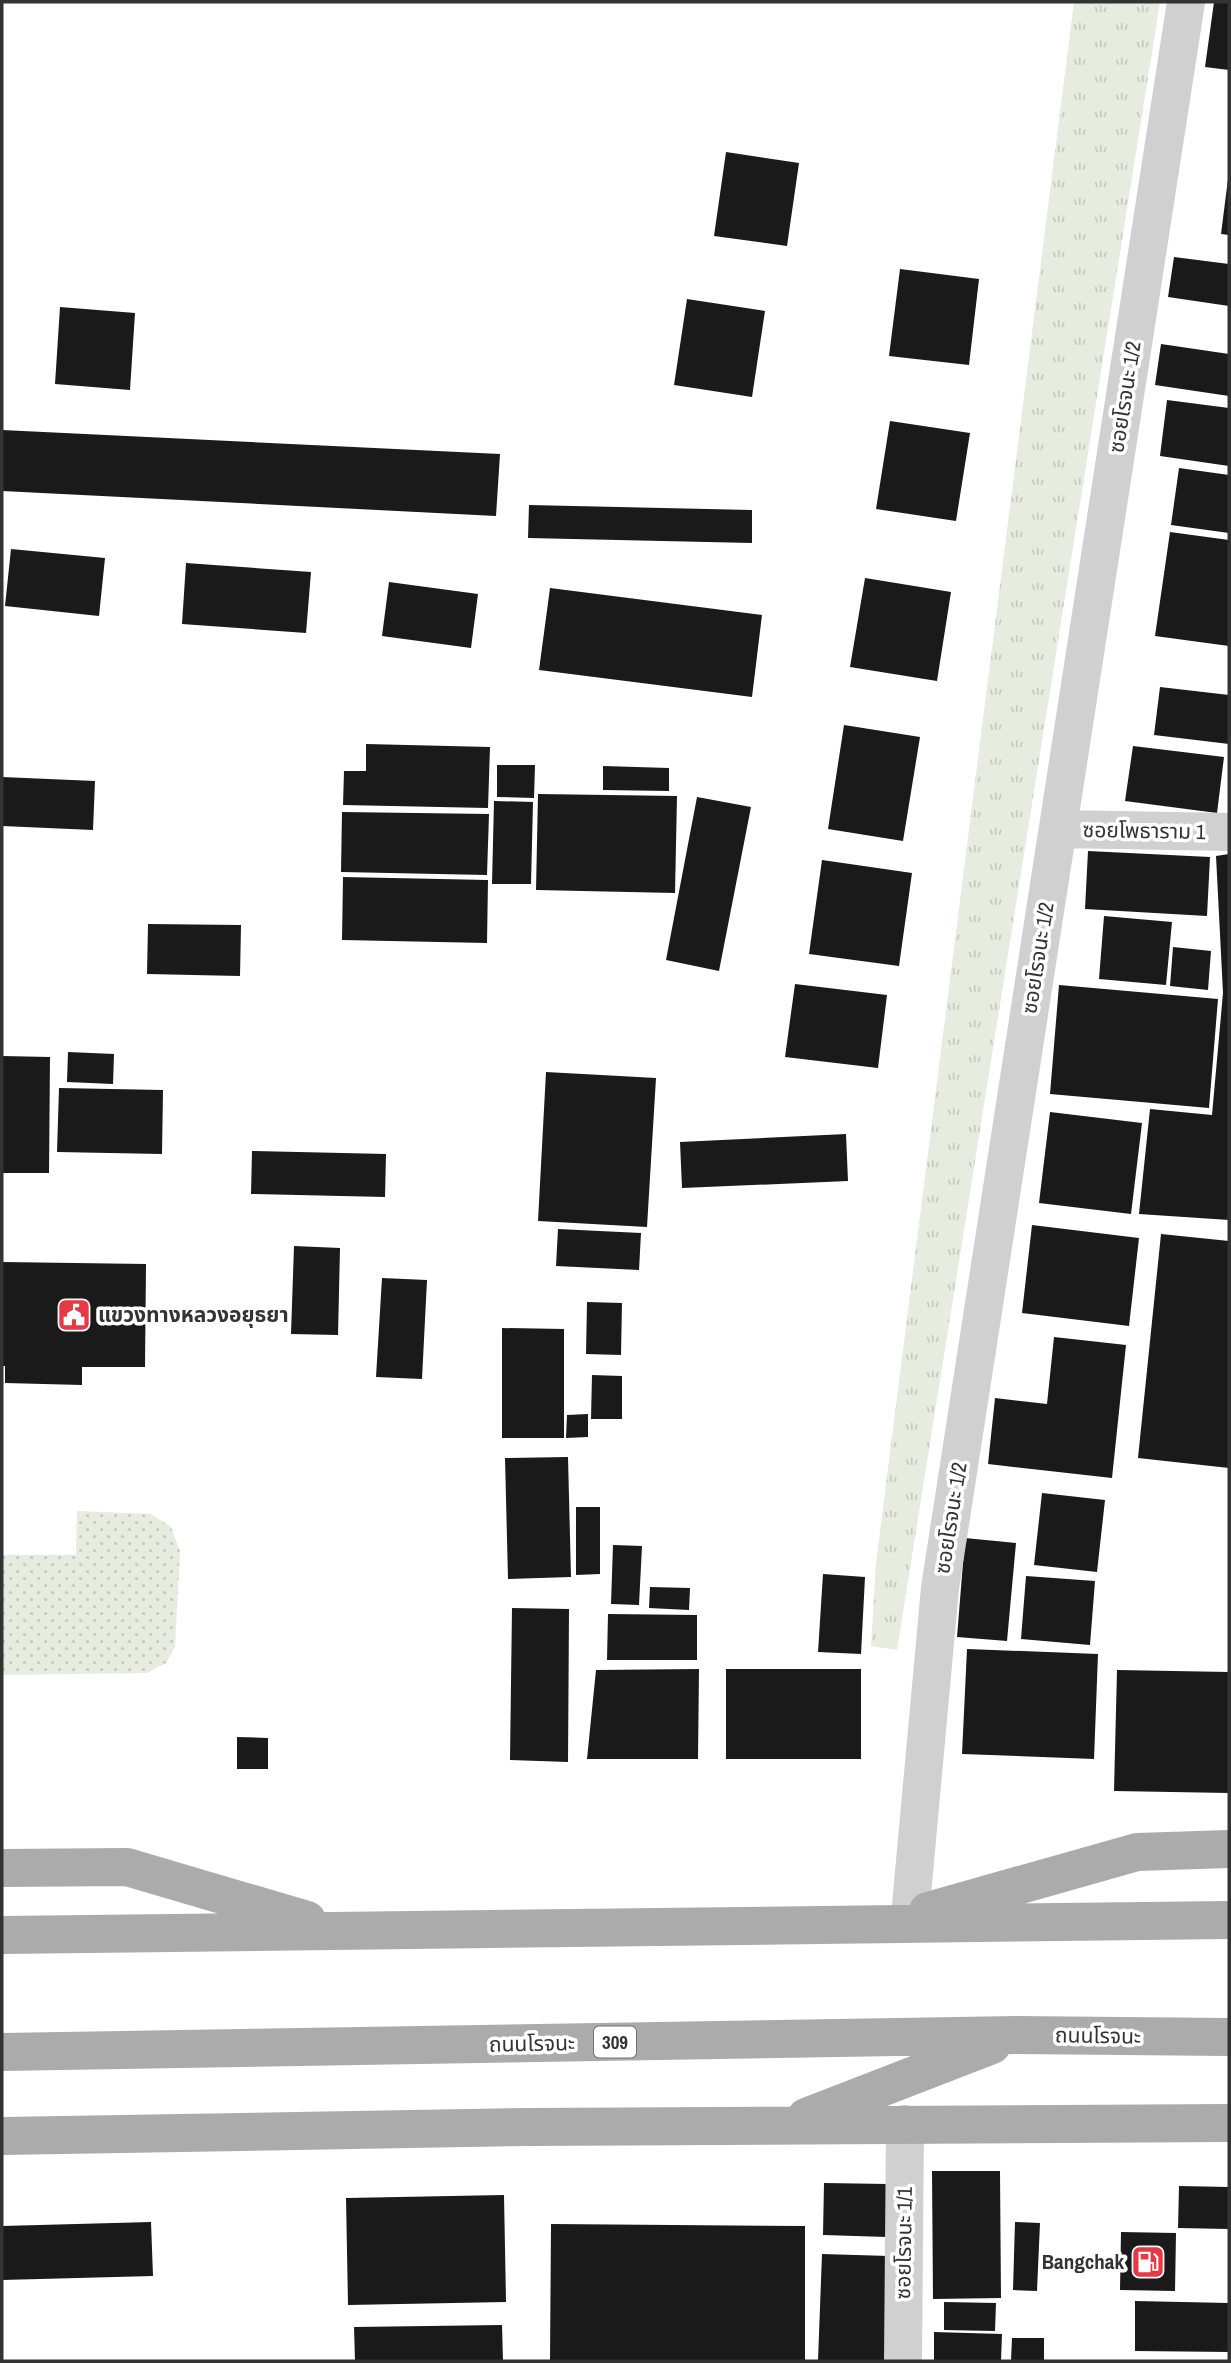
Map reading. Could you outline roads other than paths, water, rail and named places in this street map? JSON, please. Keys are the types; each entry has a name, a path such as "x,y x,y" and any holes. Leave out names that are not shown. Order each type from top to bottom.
{"main road":[{"path":"895,1921 1137,1852 1229,1849"},
{"path":"2,1868 127,1867 347,1931"},
{"path":"2,1935 895,1921 1229,1920"},
{"path":"784,2125 1016,2035"},
{"name":"ถนนโรจนะ","path":"2,2052 1016,2035 1229,2037"},
{"path":"2,2136 488,2128 1229,2123"}],"street":[{"name":"ซอยโรจนะ 1/2","path":"895,1921 940,1588 1186,2"},
{"name":"ซอยโพธาราม 1","path":"1058,829 1229,832"},
{"name":"ซอยโรจนะ 1/1","path":"902,2361 905,2124"}],"place":[{"name":"แขวงทางหลวงอยุธยา","path":"74,1315"},
{"name":"Bangchak","path":"1148,2262"}]}
